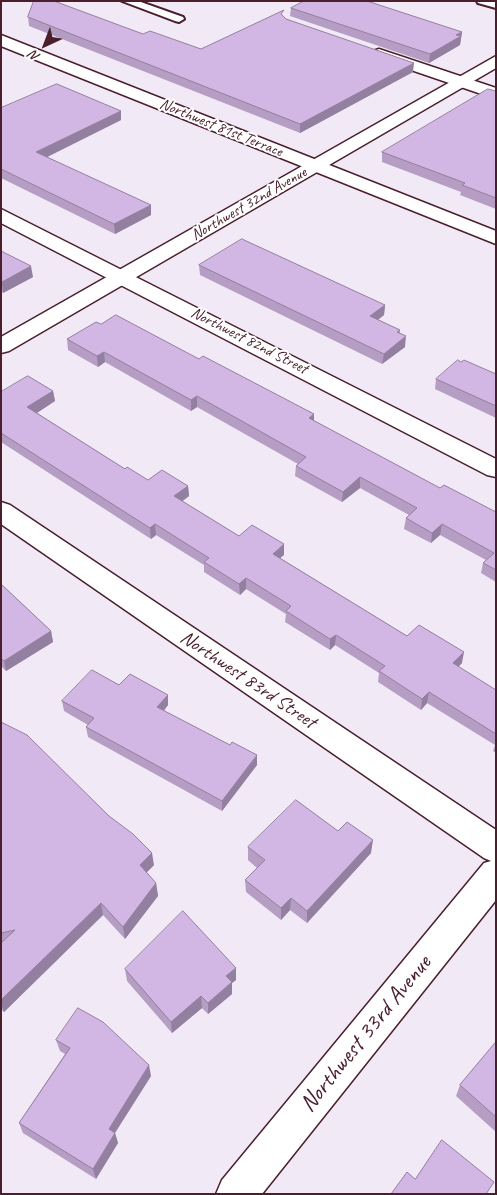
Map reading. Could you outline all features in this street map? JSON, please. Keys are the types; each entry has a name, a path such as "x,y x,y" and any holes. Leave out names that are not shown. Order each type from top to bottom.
{"street":[{"name":"Northwest 81st Terrace","path":"1,40 496,238"},
{"path":"363,48 496,94"},
{"name":"Northwest 32nd Avenue","path":"1,346 496,61"},
{"name":"Northwest 82nd Street","path":"1,215 496,469"},
{"name":"Northwest 83rd Street","path":"1,511 496,848"},
{"name":"Northwest 33rd Avenue","path":"236,1194 496,874"}],"lane":[{"path":"127,1 180,19"},
{"path":"482,1 496,5"}],"building":[{"path":"34,1 54,1 143,34 150,31 201,49 284,10 281,14 286,19 414,63 300,124 28,17"},
{"path":"304,1 367,1 462,32 456,35 461,36 430,54 291,8"},
{"path":"57,84 121,111 36,152 151,205 114,224 1,169 1,108"},
{"path":"488,89 496,91 496,198 462,185 465,183 382,152"},
{"path":"242,239 385,305 370,316 400,330 397,332 406,336 384,354 199,265"},
{"path":"1,251 31,266 2,282"},
{"path":"116,315 199,359 203,356 314,414 309,418 440,488 444,485 496,512 496,570 483,563 494,553 442,524 432,533 406,518 417,508 360,477 343,492 296,466 306,457 197,396 191,400 104,352 97,356 67,339 96,322 101,324"},
{"path":"458,360 461,362 464,360 496,374 496,406 436,379"},
{"path":"28,376 53,391 27,407 125,469 127,467 148,480 162,470 188,486 174,496 239,536 252,525 284,544 273,554 407,636 419,625 464,652 453,663 496,690 496,734 429,692 422,699 379,671 385,666 336,635 330,639 286,611 291,606 246,578 239,584 204,562 209,558 155,524 150,528 1,433 1,392"},
{"path":"1,584 51,631 4,661 1,658"},
{"path":"92,670 119,685 130,674 168,695 157,707 230,745 232,742 257,755 222,801 86,727 94,718 62,701"},
{"path":"1,722 27,735 109,816 133,834 152,853 140,865 156,883 123,927 101,903 1,1000 1,943 15,930 1,933"},
{"path":"296,800 338,831 347,822 373,840 307,911 291,898 281,908 245,880 265,860 248,847"},
{"path":"183,911 236,968 226,976 232,982 208,1003 201,996 171,1022 125,969"},
{"path":"78,1008 103,1022 149,1065 109,1129 115,1133 93,1169 19,1123 70,1048 56,1040"},
{"path":"496,1042 496,1117 460,1085"},
{"path":"442,1140 494,1182 486,1194 391,1194 407,1172 415,1179"}]}
